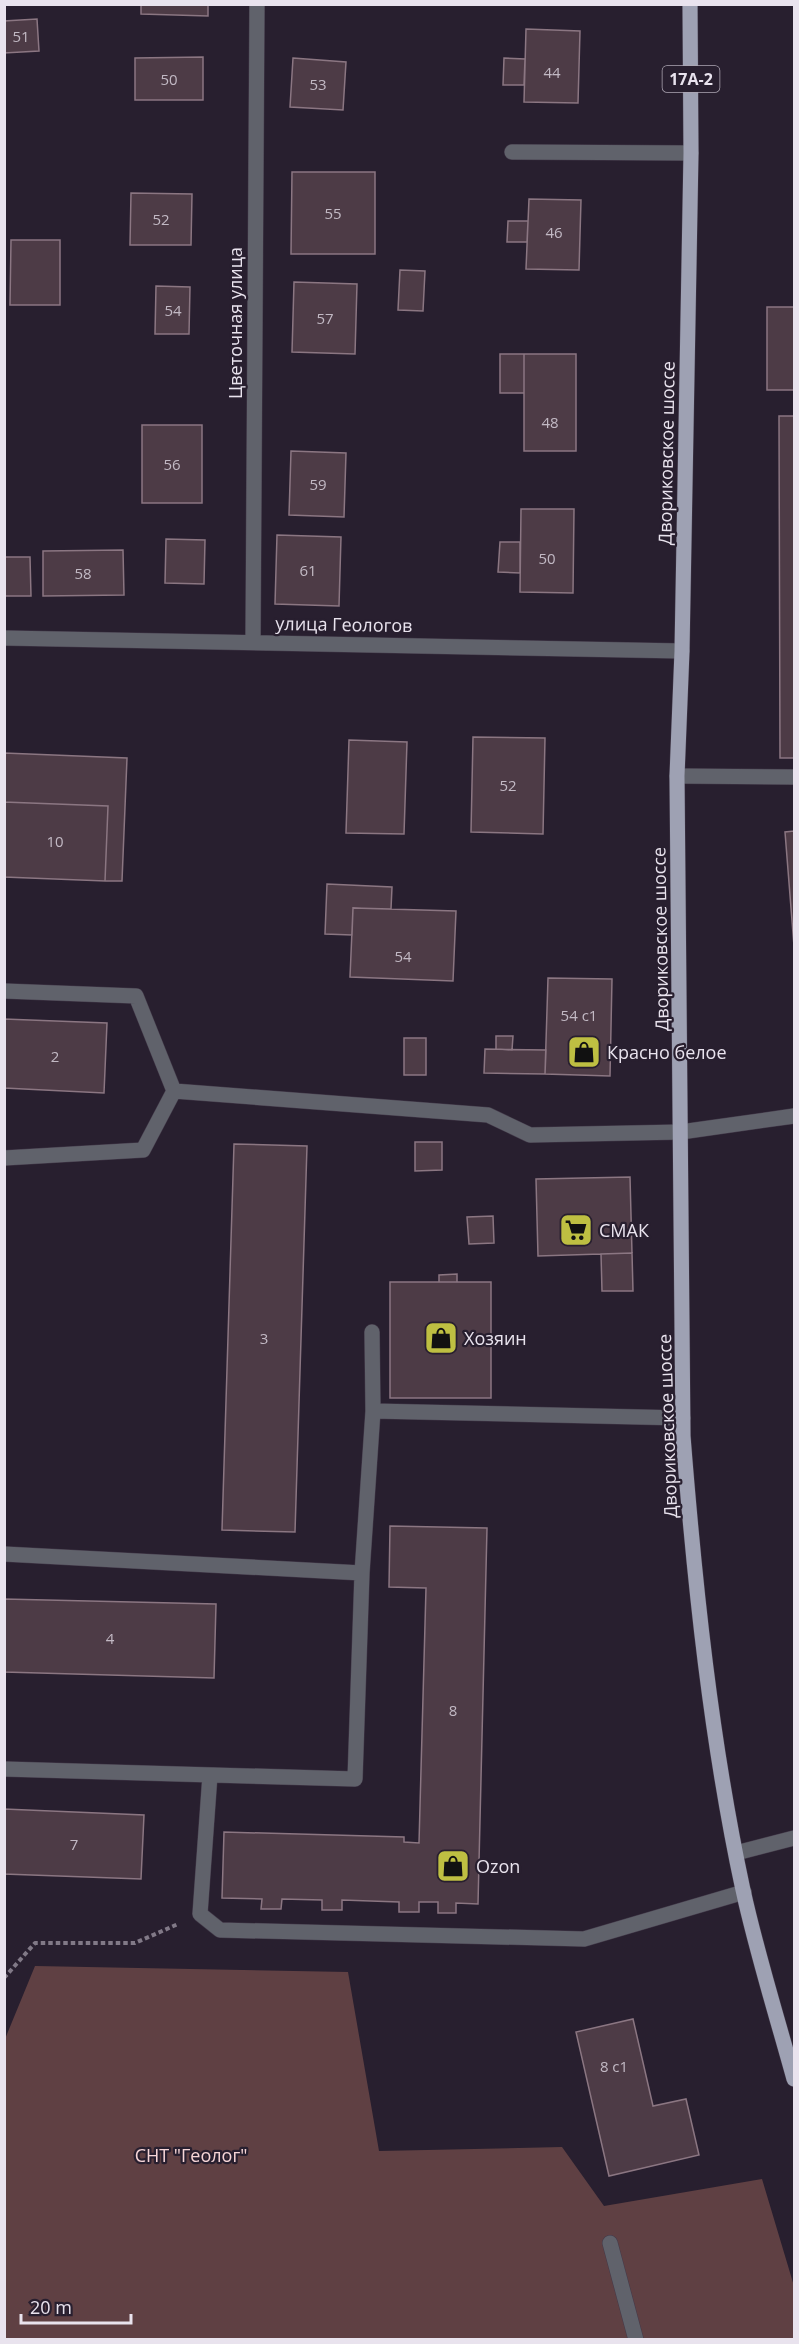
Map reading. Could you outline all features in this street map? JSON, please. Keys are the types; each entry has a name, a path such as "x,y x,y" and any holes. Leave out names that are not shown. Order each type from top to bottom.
{"main road":[{"name":"Двориковское шоссе","path":"690,4 691,153 682,651 677,776 683,1418 693,1551 721,1775 744,1892 795,2079"}],"street":[{"name":"Цветочная улица","path":"253,641 257,4"},
{"path":"512,152 691,153"},
{"name":"улица Геологов","path":"4,638 682,651"},
{"path":"677,776 795,777"},
{"path":"4,991 136,996 174,1091"},
{"path":"174,1091 488,1114 530,1136 681,1132 795,1116"},
{"path":"4,1158 142,1150 174,1091"},
{"path":"4,1769 355,1779 362,1574 373,1411 372,1332"},
{"path":"373,1411 683,1418"},
{"path":"4,1554 362,1574"},
{"path":"210,1775 200,1914 220,1930 584,1939 744,1892"},
{"path":"736,1853 795,1838"},
{"path":"610,2243 636,2340"}],"path":[{"path":"4,1978 35,1943 135,1943 200,1914"}],"green space":[{"name":"СНТ \"Геолог\"","path":"35,1966 348,1972 379,2151 562,2147 604,2206 762,2179 794,2286 794,2339 5,2340 5,2039"}],"building":[{"path":"141,4 208,4 208,16 141,14"},
{"path":"37,19 39,51 4,53 4,21"},
{"path":"526,29 580,31 578,103 524,102"},
{"path":"203,57 203,100 135,100 135,58"},
{"path":"293,58 346,62 343,110 290,107"},
{"path":"504,58 525,59 524,85 503,85"},
{"path":"292,172 375,172 375,254 291,254"},
{"path":"131,193 192,194 191,245 130,245"},
{"path":"529,199 581,200 579,270 526,269"},
{"path":"508,221 528,221 527,242 507,242"},
{"path":"11,240 60,240 60,305 10,305"},
{"path":"400,270 425,271 423,311 398,310"},
{"path":"294,282 357,284 355,354 292,352"},
{"path":"156,286 190,287 189,334 155,334"},
{"path":"767,307 794,307 794,390 767,390"},
{"path":"500,354 524,354 524,393 500,393"},
{"path":"524,354 576,354 576,451 524,451"},
{"path":"779,416 794,416 794,758 780,758"},
{"path":"142,425 202,425 202,503 142,503"},
{"path":"291,451 346,453 344,517 289,515"},
{"path":"521,509 574,509 573,593 520,592"},
{"path":"277,535 341,537 339,606 275,604"},
{"path":"166,539 205,540 204,584 165,583"},
{"path":"500,542 520,542 520,573 498,572"},
{"path":"123,550 124,595 43,596 43,551"},
{"path":"4,557 30,557 31,596 4,596"},
{"path":"473,737 545,738 543,834 471,832"},
{"path":"349,740 407,742 404,834 346,833"},
{"path":"4,753 127,758 122,881 105,881 108,806 4,802"},
{"path":"4,802 108,806 105,881 4,877"},
{"path":"794,831 794,946 785,832"},
{"path":"327,884 392,887 391,909 353,908 352,935 325,934"},
{"path":"353,908 456,911 453,981 350,977"},
{"path":"548,978 612,979 610,1076 545,1074"},
{"path":"4,1019 107,1023 104,1093 4,1088"},
{"path":"496,1036 513,1036 512,1050 496,1049"},
{"path":"404,1038 426,1038 426,1075 404,1075"},
{"path":"485,1049 546,1050 545,1074 484,1073"},
{"path":"415,1142 442,1142 442,1170 415,1171"},
{"path":"234,1144 307,1146 295,1532 222,1530"},
{"path":"630,1177 632,1253 538,1256 536,1179"},
{"path":"493,1216 494,1243 469,1244 467,1217"},
{"path":"632,1253 633,1291 602,1291 601,1254"},
{"path":"457,1274 457,1282 439,1282 439,1275"},
{"name":"Хозяин","path":"390,1282 491,1282 491,1398 390,1398"},
{"path":"390,1526 487,1528 478,1904 456,1903 456,1913 438,1913 438,1902 419,1902 419,1912 399,1912 399,1902 342,1900 342,1910 322,1910 322,1900 282,1899 281,1909 261,1909 262,1899 222,1898 224,1832 404,1837 404,1842 419,1843 426,1588 389,1587"},
{"path":"4,1599 216,1604 214,1678 4,1672"},
{"path":"4,1809 144,1815 141,1879 4,1874"},
{"path":"633,2019 653,2106 686,2099 699,2155 609,2176 576,2032"}],"place":[{"name":"Красно белое","path":"584,1052"},
{"name":"СМАК","path":"576,1230"},
{"name":"Хозяин","path":"441,1338"},
{"name":"Ozon","path":"453,1866"}]}
